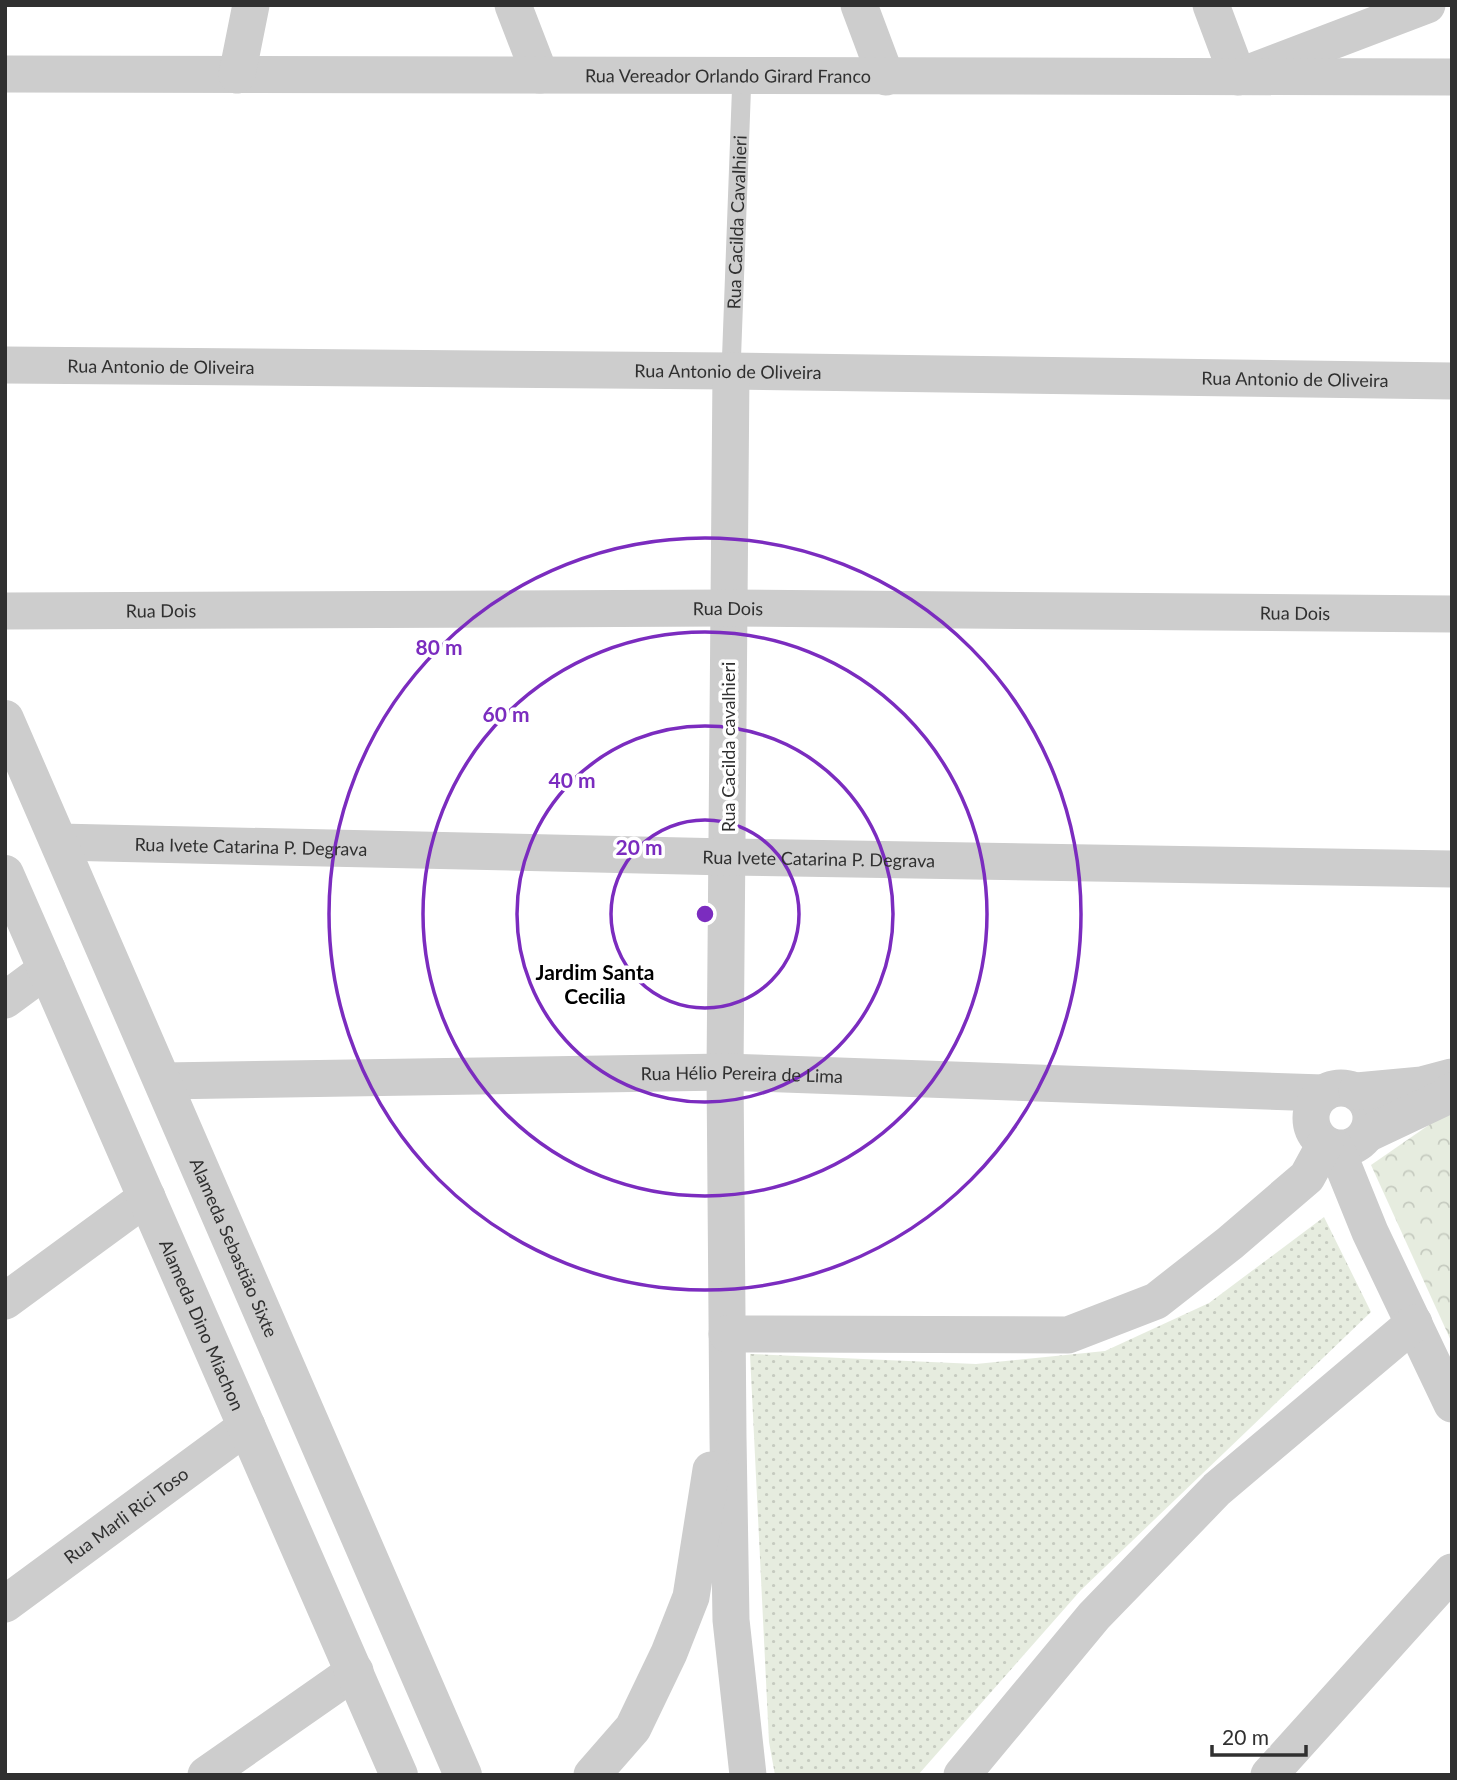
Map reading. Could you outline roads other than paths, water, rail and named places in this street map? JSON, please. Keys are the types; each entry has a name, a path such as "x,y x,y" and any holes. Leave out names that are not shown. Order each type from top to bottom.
{"street":[{"path":"237,75 251,5"},
{"path":"513,5 540,75"},
{"path":"859,5 886,77"},
{"path":"1211,5 1238,77 1427,5"},
{"name":"Rua Vereador Orlando Girard Franco","path":"5,74 1452,77"},
{"name":"Rua Antonio de Oliveira","path":"5,365 1452,381"},
{"name":"Rua Cacilda cavalhieri","path":"727,1334 725,1072 731,371"},
{"name":"Rua Dois","path":"5,611 729,608 1452,614"},
{"name":"Alameda Sebastião Sixte","path":"5,719 463,1775"},
{"name":"Rua Ivete Catarina P. Degrava","path":"59,842 1452,869"},
{"name":"Alameda Dino Miachon","path":"5,874 399,1775"},
{"path":"5,999 47,969"},
{"name":"Rua Hélio Pereira de Lima","path":"163,1081 725,1072 1340,1092 1422,1085 1452,1077"},
{"path":"727,1334 1068,1335 1156,1301 1230,1243 1347,1142 1371,1123 1371,1111 1366,1100 1340,1092 1315,1101 1310,1113 1316,1136 1347,1142 1441,1099 1452,1091"},
{"path":"1347,1142 1370,1232 1452,1404"},
{"path":"5,1301 147,1198"},
{"path":"962,1775 1094,1616 1217,1489 1413,1323"},
{"path":"592,1775 633,1728 669,1653 691,1597 706,1512 727,1334"},
{"path":"727,1334 732,1620 748,1775"},
{"name":"Rua Marli Rici Toso","path":"5,1604 247,1426"},
{"path":"1269,1775 1452,1572"},
{"path":"206,1775 355,1671"}],"lane":[{"name":"Rua Cacilda Cavalhieri","path":"731,371 742,75"}],"district":[{"name":"Jardim Santa Cecilia","path":"595,983"}]}
